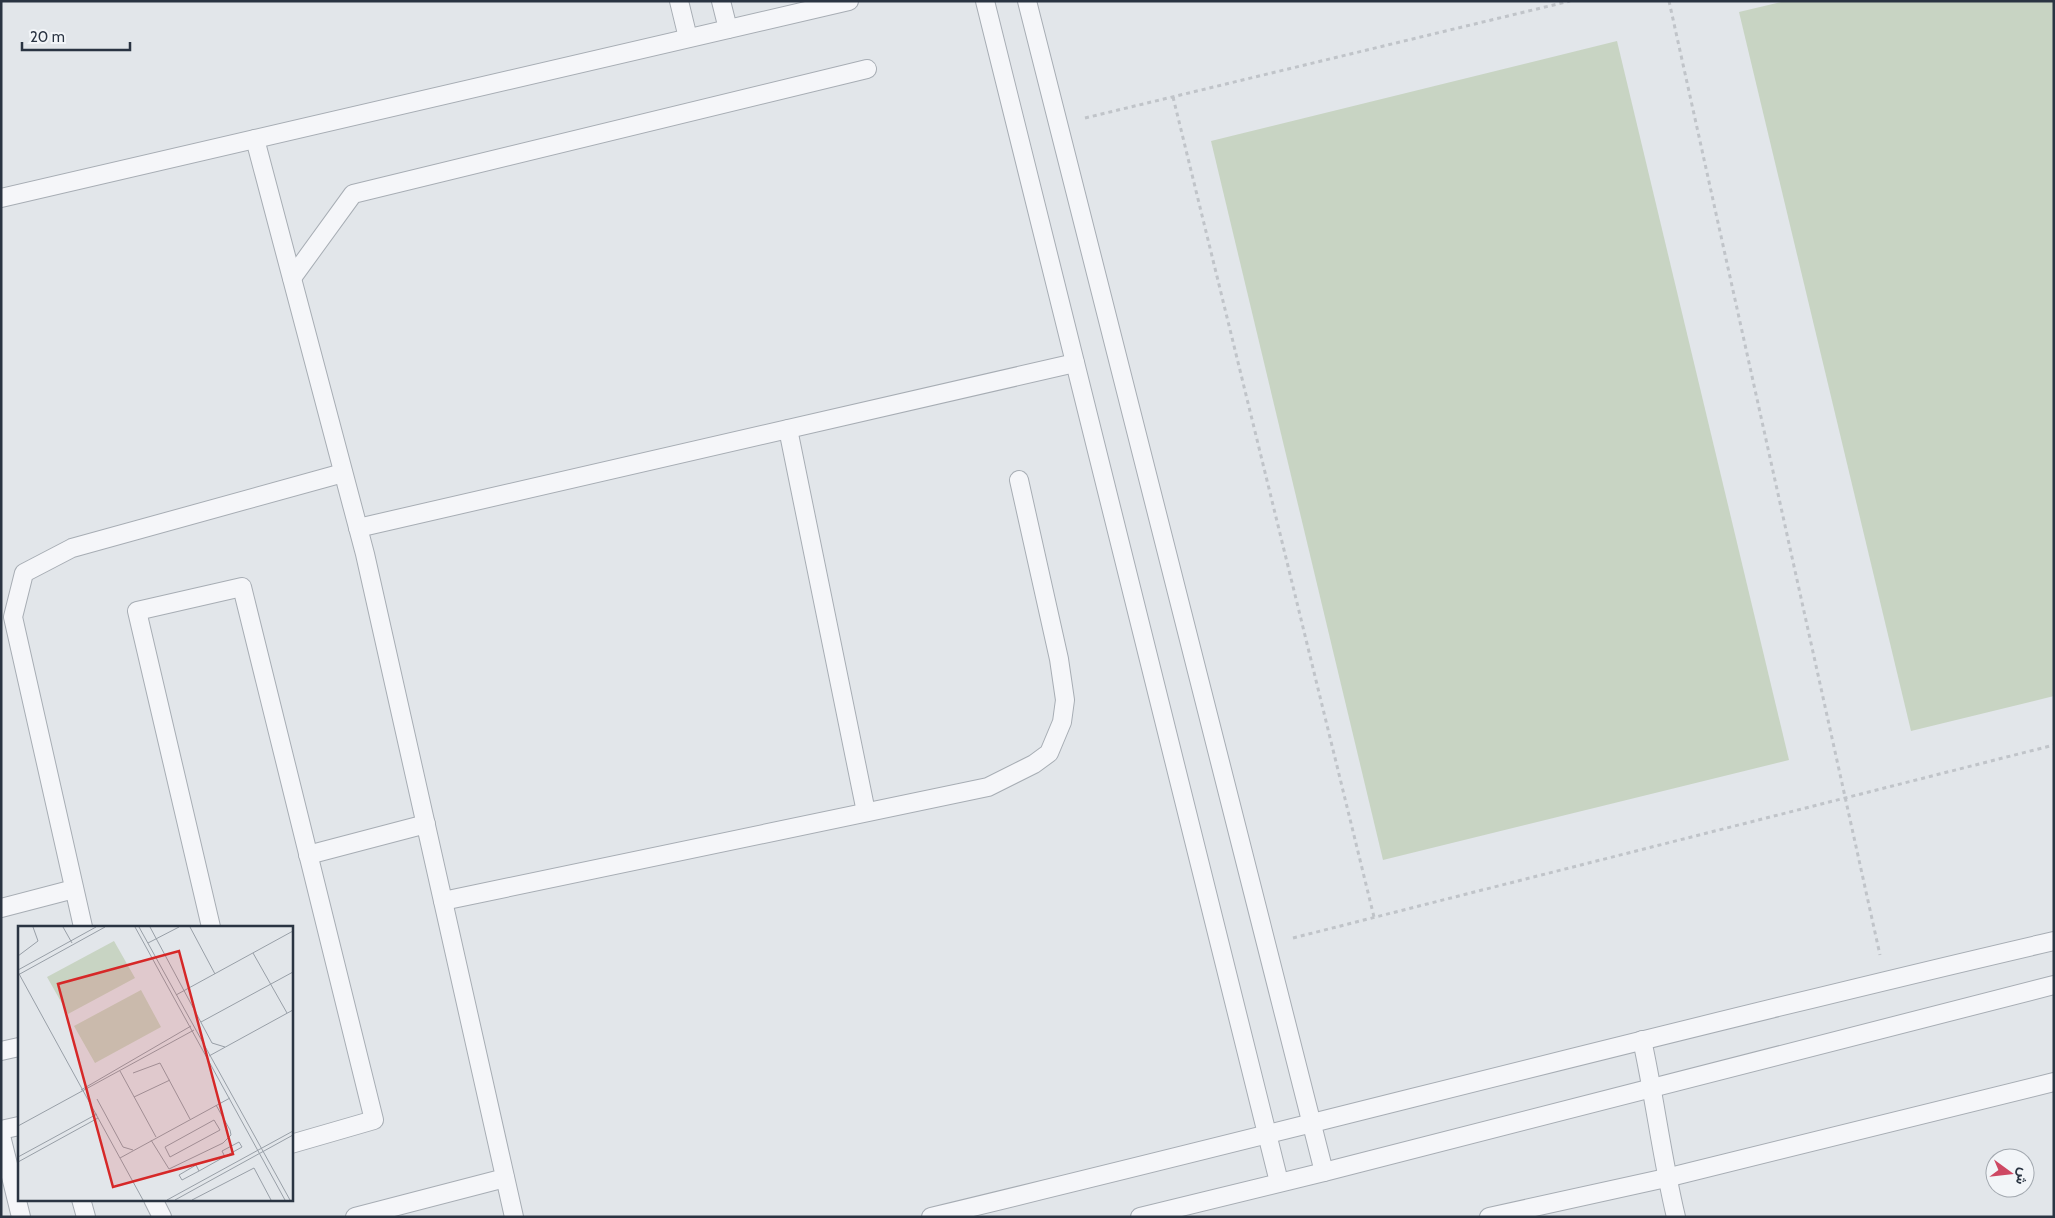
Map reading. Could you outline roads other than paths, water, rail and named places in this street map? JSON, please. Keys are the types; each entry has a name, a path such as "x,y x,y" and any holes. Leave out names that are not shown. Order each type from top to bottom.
{"lane":[{"path":"679,1 688,38"},
{"path":"721,1 728,29"},
{"path":"1,198 849,1"},
{"path":"985,1 1279,1182"},
{"path":"1027,1 1324,1172"},
{"path":"292,278 353,194 867,69"},
{"path":"255,139 358,528 514,1217"},
{"path":"358,528 1074,363"},
{"path":"788,429 866,812"},
{"path":"83,926 13,617 24,573 72,548 343,473"},
{"path":"443,901 988,787 1050,753 1062,722 1065,700 1059,659 1018,480"},
{"path":"211,926 137,611 242,587 374,1120 292,1144"},
{"path":"308,855 426,824"},
{"path":"1,908 74,890"},
{"path":"931,1217 985,1210 1267,1134 1885,980 2054,941"},
{"path":"1140,1217 1324,1172 2054,985"},
{"path":"1642,1040 1652,1087 1666,1178 1676,1217"},
{"path":"1,1051 18,1047"},
{"path":"1489,1217 1666,1178 2054,1082"},
{"path":"1,1130 18,1126"},
{"path":"1,1136 21,1217"},
{"path":"354,1217 506,1178"},
{"path":"81,1200 86,1217"},
{"path":"154,1200 162,1217"}]}
